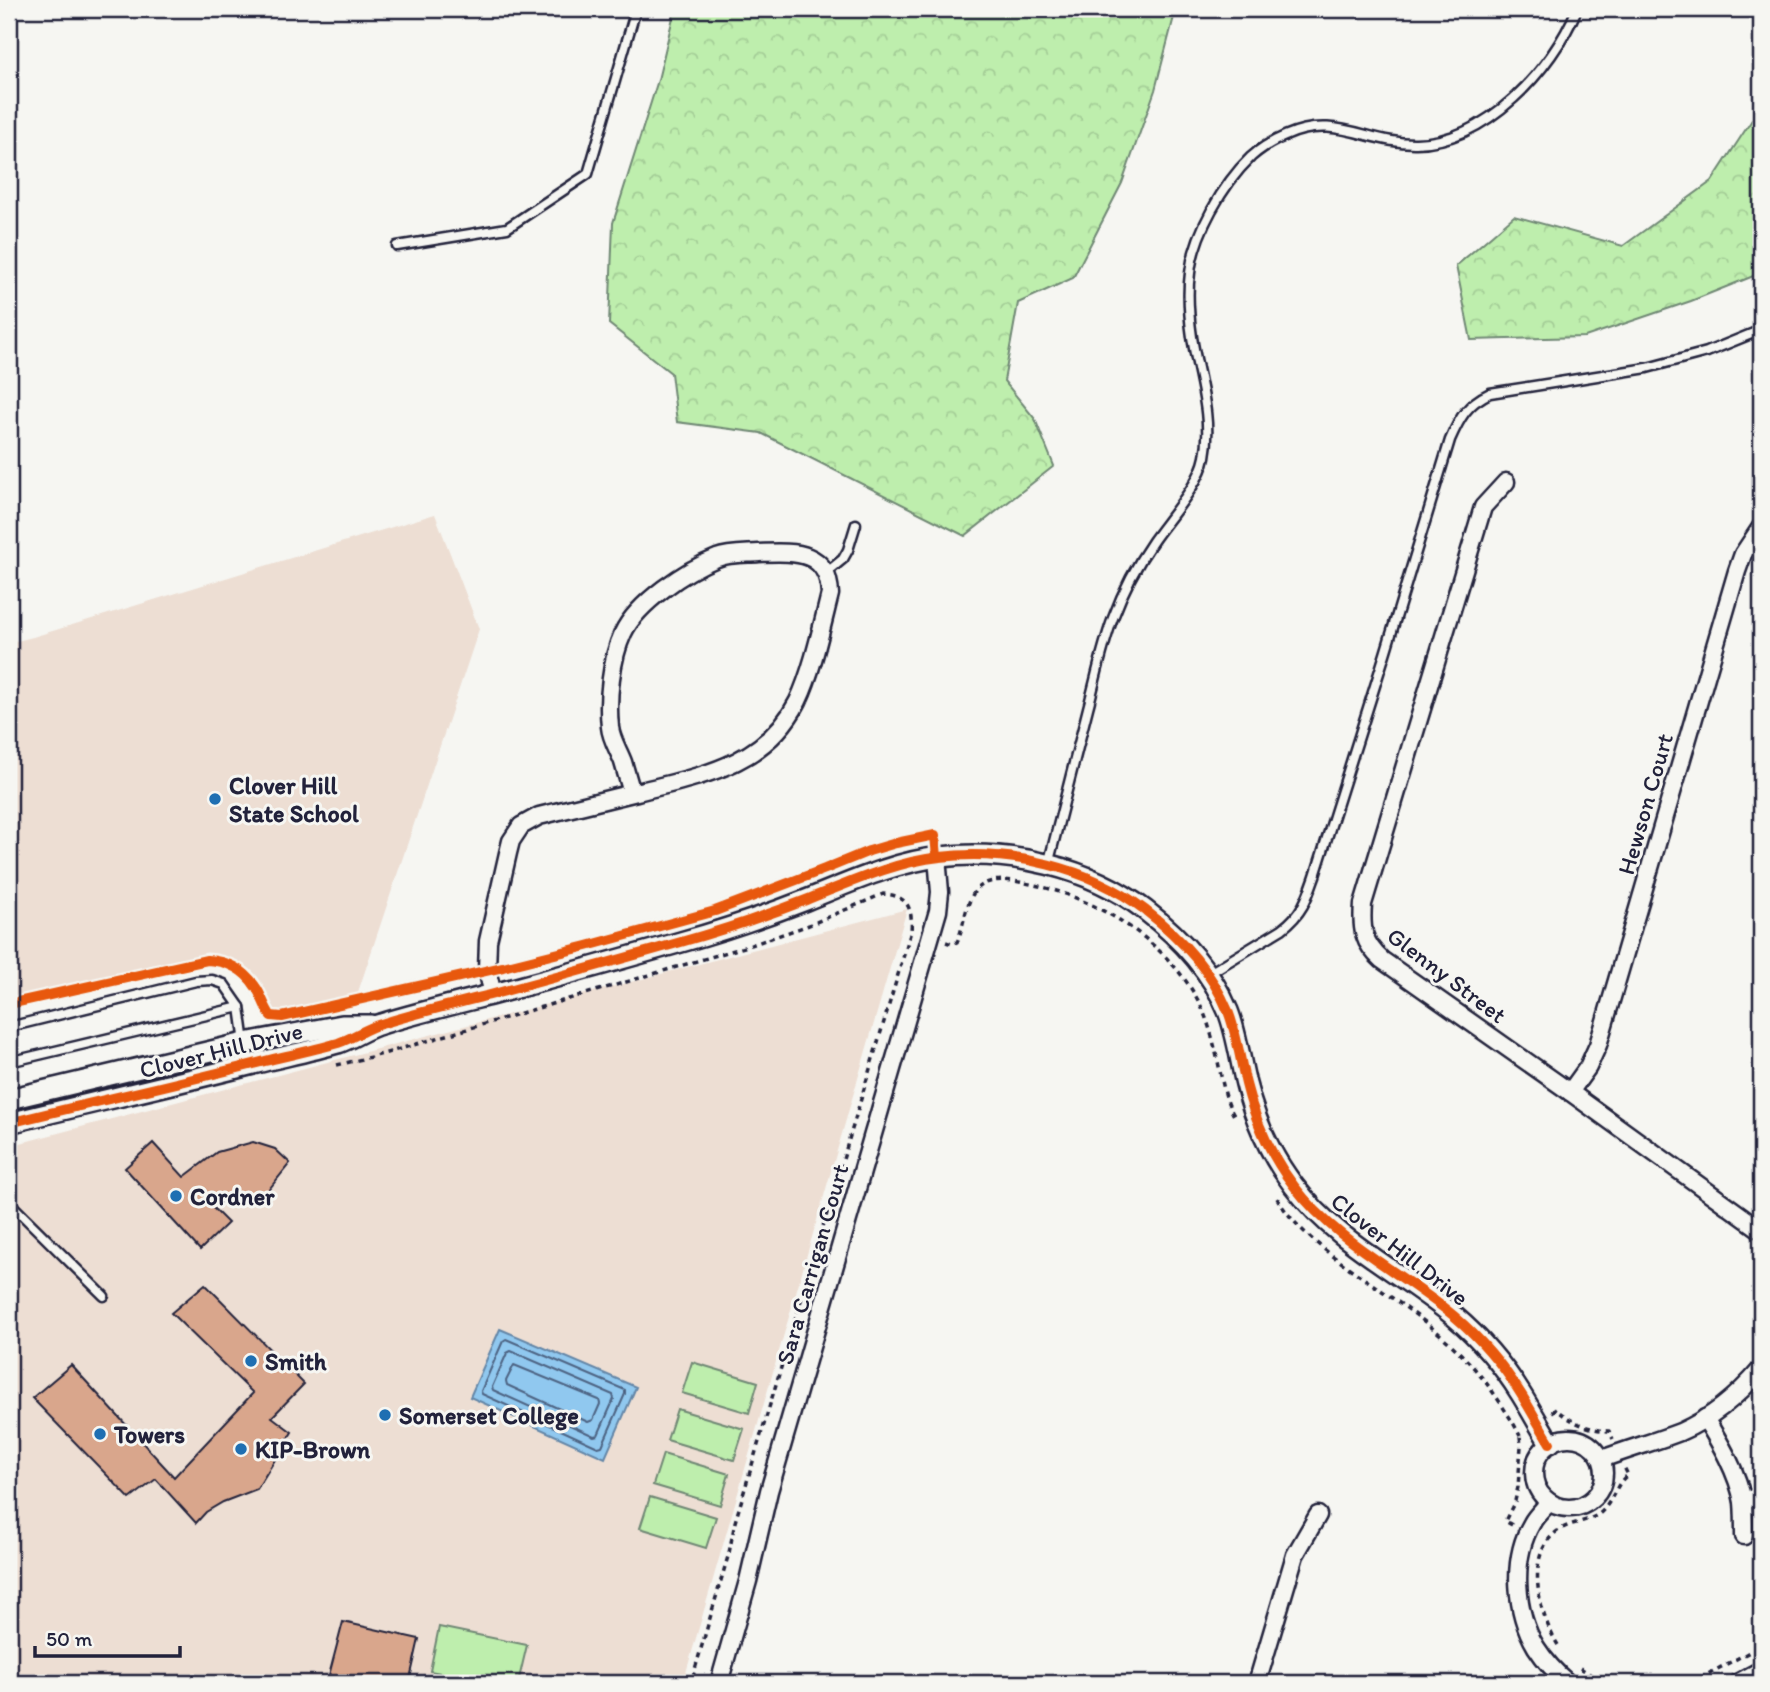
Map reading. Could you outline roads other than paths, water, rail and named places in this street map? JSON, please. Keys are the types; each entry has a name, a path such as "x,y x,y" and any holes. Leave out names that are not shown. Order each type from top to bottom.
{"street":[{"name":"Glenny Street","path":"1506,482 1483,507 1363,904 1364,936 1371,950 1382,960 1761,1230"},
{"name":"Hewson Court","path":"1570,1092 1588,1067 1598,1045 1737,571 1743,554 1761,527"},
{"path":"493,994 487,970 488,941 508,853 516,832 539,816 632,793 715,772 758,750 782,726 798,701 806,679 830,594 825,573 818,563 797,553 720,556 667,586 642,607 623,632 614,661 609,692 610,730 632,793"},
{"name":"Clover Hill Drive","path":"9,1123 344,1041 376,1025 719,931 891,867 937,857 982,855 1048,865 1081,875 1133,901 1177,938 1208,974 1223,1000 1234,1027 1248,1091 1260,1126 1274,1157 1294,1186 1316,1212 1343,1237 1428,1296 1480,1341 1503,1367 1550,1443"},
{"name":"Sara Carrigan Court","path":"719,1683 748,1581 769,1491 938,911 940,892 937,857"},
{"name":"Clover Hill Drive","path":"9,1099 245,1043 342,1026 376,1025"},
{"path":"1602,1460 1681,1431 1706,1418 1743,1390 1761,1369"},
{"path":"1706,1418 1735,1476 1743,1501 1744,1536"},
{"path":"1560,1438 1580,1439 1590,1443 1597,1451 1605,1471 1604,1482 1591,1501 1582,1506 1560,1507 1541,1494 1534,1472 1542,1450 1550,1443 1560,1438"},
{"path":"1743,1501 1761,1496"},
{"path":"1549,1502 1533,1520 1520,1558 1522,1613 1535,1645 1546,1661 1568,1683"},
{"path":"1257,1683 1295,1555 1318,1515"},
{"path":"1737,1683 1761,1670"}],"lane":[{"path":"397,246 506,228 588,174 636,9"},
{"path":"1048,865 1112,619 1138,565 1196,480 1204,461 1207,416 1192,337 1188,302 1189,273 1196,247 1227,186 1252,156 1272,142 1296,131 1336,127 1414,143 1454,136 1479,124 1510,102 1531,80 1555,51 1577,9"},
{"path":"1208,974 1282,929 1293,921 1303,908 1348,772 1450,440 1458,421 1467,409 1476,400 1490,393 1647,368 1707,352 1761,330"},
{"path":"825,573 843,559 856,524"},
{"path":"9,1027 196,981 212,980 224,984 240,1007 245,1043 244,1055 236,1069"},
{"path":"9,1062 240,1007"},
{"path":"9,1202 104,1296"}],"water":[{"path":"500,1329 636,1387 605,1458 470,1397"}],"place":[{"name":"Clover Hill State School","path":"215,799"},
{"name":"Cordner","path":"176,1196"},
{"name":"Smith","path":"251,1361"},
{"name":"Somerset College","path":"385,1415"},
{"name":"Towers","path":"100,1434"},
{"name":"KIP-Brown","path":"241,1449"}]}
